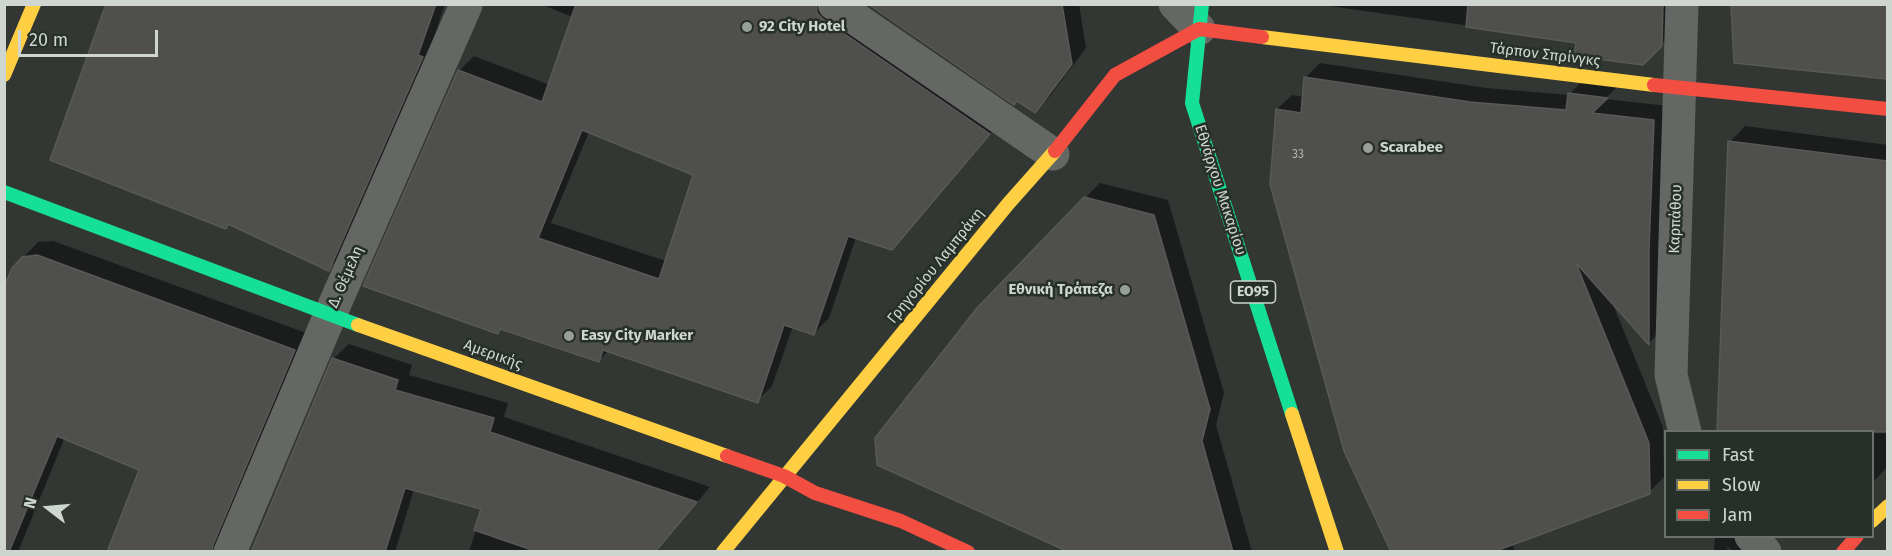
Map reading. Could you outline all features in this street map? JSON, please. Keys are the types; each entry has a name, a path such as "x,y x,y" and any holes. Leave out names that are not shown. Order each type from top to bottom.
{"street":[{"path":"4,75 34,4"},
{"name":"Δ. Θέμελη","path":"230,552 330,315 466,4"},
{"path":"834,4 1053,154"},
{"path":"1175,4 1201,17"},
{"name":"Καρπάθου","path":"1682,4 1671,375 1685,430"},
{"name":"Γρηγορίου Λαμπράκη","path":"723,552 1008,204 1053,154 1115,75 1201,17"},
{"name":"Τάρπον Σπρίνγκς","path":"1201,17 1680,87 1887,110"},
{"name":"Εθνάρχου Μακαρίου","path":"1201,17 1192,103 1336,552"},
{"name":"Αμερικής","path":"4,192 330,315 784,476 815,493 901,521 968,552"},
{"path":"1874,519 1887,506"},
{"path":"1752,538 1765,552"},
{"path":"1843,552 1856,538"}],"building":[{"path":"106,4 436,4 418,55 423,57 329,271 228,224 226,229 50,160"},
{"path":"576,4 816,4 817,13 823,19 990,134 892,250 848,236 814,335 784,325 758,403 603,350 599,362 500,329 498,334 363,286 458,70 542,102","holes":["582,130 693,175 659,279 538,238"]},
{"path":"868,4 1062,4 1072,64 1035,113 1017,101 1014,105"},
{"path":"1468,4 1663,4 1662,46 1643,65 1574,56 1576,43 1466,27"},
{"path":"1731,4 1887,4 1887,79 1734,63"},
{"path":"1304,77 1470,102 1566,110 1568,93 1608,98 1592,113 1654,120 1649,249 1649,345 1576,263 1649,443 1650,494 1493,552 1391,552 1344,451 1270,184 1276,109 1301,113"},
{"path":"1728,141 1887,161 1887,432 1874,432 1874,430 1717,430"},
{"path":"1084,197 1154,215 1210,409 1202,441 1233,552 1069,552 877,465 875,438 977,308"},
{"path":"37,255 295,350 212,552 107,552 139,470 57,436 9,552 4,552 4,287 12,268 22,257"},
{"path":"332,358 398,380 395,390 494,418 490,432 697,502 655,552 538,552 474,530 481,509 405,488 385,552 251,552"}],"traffic: fast":[{"path":"1202,4 1192,103 1292,414"},
{"path":"4,192 358,325"}],"traffic: slow":[{"path":"4,75 34,4"},
{"path":"1262,37 1654,85"},
{"path":"723,552 1008,204 1055,151"},
{"path":"358,325 727,456"},
{"path":"1292,414 1337,552"},
{"path":"1874,519 1888,506"}],"traffic: jam":[{"path":"1055,151 1115,75 1199,29 1262,37"},
{"path":"1654,85 1888,109"},
{"path":"727,456 784,476 815,493 901,521 968,552"},
{"path":"1843,552 1855,538"}],"place":[{"name":"92 City Hotel","path":"747,27"},
{"name":"Scarabee","path":"1368,148"},
{"name":"Εθνική Τράπεζα","path":"1125,290"},
{"name":"Easy City Marker","path":"569,336"}]}
